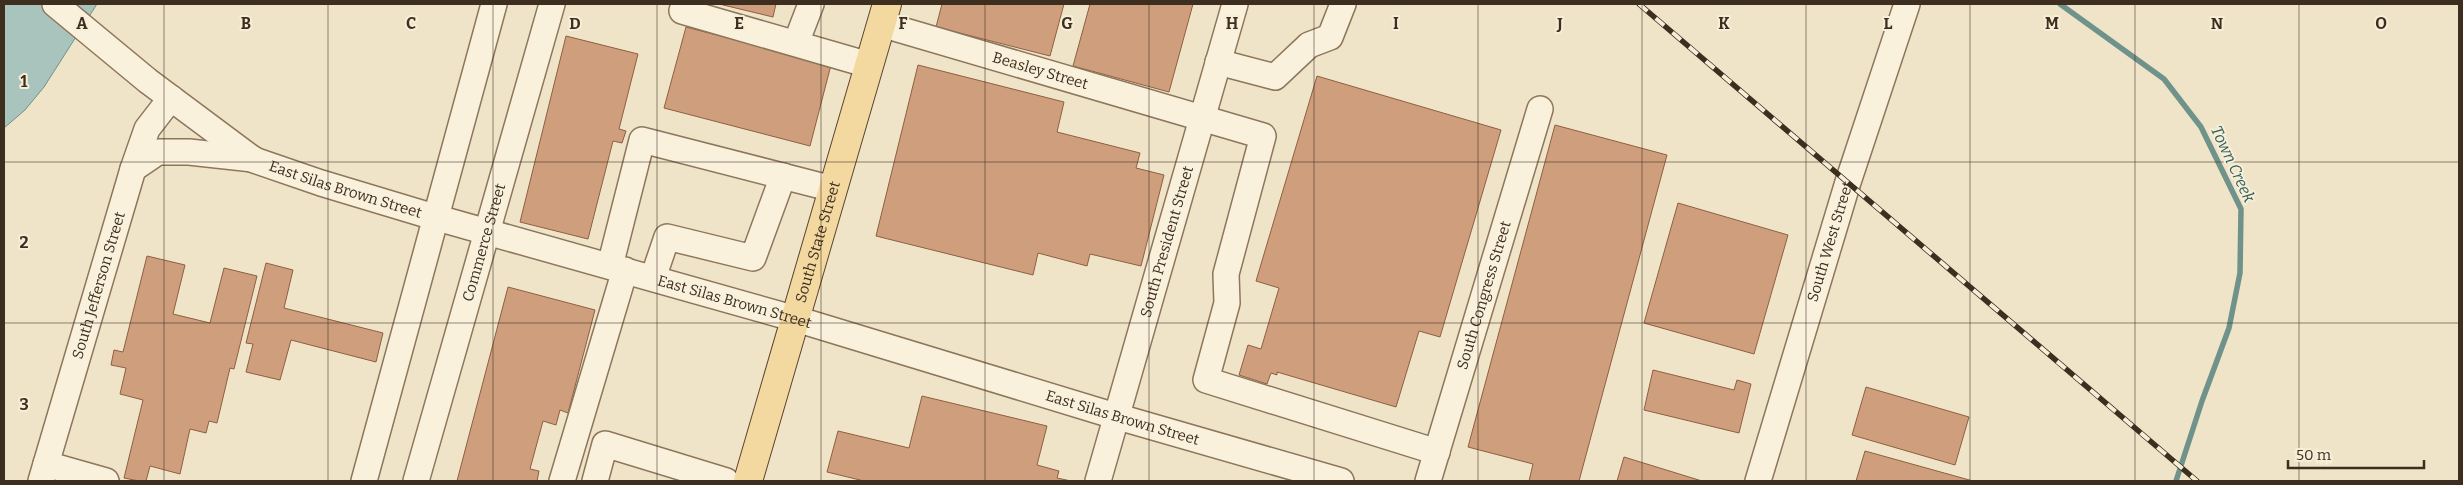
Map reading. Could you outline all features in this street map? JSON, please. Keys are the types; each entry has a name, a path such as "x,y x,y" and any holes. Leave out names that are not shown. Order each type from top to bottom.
{"main road":[{"name":"South State Street","path":"748,481 884,14"}],"street":[{"name":"East Silas Brown Street","path":"54,4 170,98 254,160 320,183 434,217 796,319 1115,416 1341,481"},
{"path":"364,481 434,217 494,4"},
{"name":"Commerce Street","path":"416,481 552,4"},
{"path":"684,4 682,11 869,65"},
{"path":"796,43 810,4"},
{"name":"South President Street","path":"1098,481 1115,416 1235,4"},
{"path":"1218,62 1276,77 1309,45 1330,36 1343,4"},
{"name":"South West Street","path":"1758,481 1848,182 1907,4"},
{"name":"Beasley Street","path":"884,14 1201,119 1263,136 1226,274 1227,303 1206,380 1437,452"},
{"name":"South Jefferson Street","path":"44,473 133,169 147,129 170,98"},
{"name":"South Congress Street","path":"1428,481 1540,109"},
{"path":"562,481 618,268 642,140 833,189"},
{"path":"133,169 158,152 189,152 254,160"},
{"path":"653,278 667,237 754,258 783,176"},
{"path":"595,481 605,444 726,481"},
{"path":"44,473 106,481"}],"water":[{"path":"4,4 97,4 44,87 25,110 4,128"}],"building":[{"path":"719,4 776,4 773,17"},
{"path":"942,4 1064,4 1050,56 936,27"},
{"path":"1090,4 1193,4 1169,92 1073,66"},
{"path":"686,27 831,65 810,146 664,108"},
{"path":"566,36 638,54 619,129 626,131 622,143 613,141 588,239 520,222"},
{"path":"918,65 1064,102 1057,132 1140,153 1136,168 1164,175 1141,266 1090,254 1087,266 1038,253 1033,275 876,236"},
{"path":"1317,76 1501,130 1440,337 1419,331 1396,407 1277,372 1277,375 1271,373 1267,384 1239,375 1248,345 1261,349 1279,288 1256,281"},
{"path":"1555,125 1667,155 1579,481 1529,481 1533,464 1468,447"},
{"path":"1678,203 1788,235 1754,354 1644,323"},
{"path":"147,256 185,265 173,314 210,323 224,268 257,276 234,369 230,368 217,423 209,421 206,433 190,429 180,474 150,466 146,481 139,481 124,478 143,400 120,394 126,368 111,365 114,350 123,352"},
{"path":"266,263 293,270 284,308 383,333 376,362 291,340 280,380 246,372 253,344 246,343"},
{"path":"508,287 595,310 568,413 560,410 556,425 543,421 530,469 539,471 537,481 457,481"},
{"path":"1653,370 1734,390 1737,380 1751,384 1739,433 1644,410"},
{"path":"1866,387 1969,417 1955,465 1852,435"},
{"path":"922,396 1047,426 1037,465 1059,471 1057,478 1071,481 864,481 827,472 838,431 909,448"},
{"path":"1865,451 1973,481 1856,481"},
{"path":"1624,457 1702,481 1617,481"}],"waterway":[{"name":"Town Creek","path":"2060,4 2164,79 2201,127 2241,209 2240,273 2229,328 2202,401 2176,481"}],"railway":[{"path":"1639,4 2197,481"}]}
